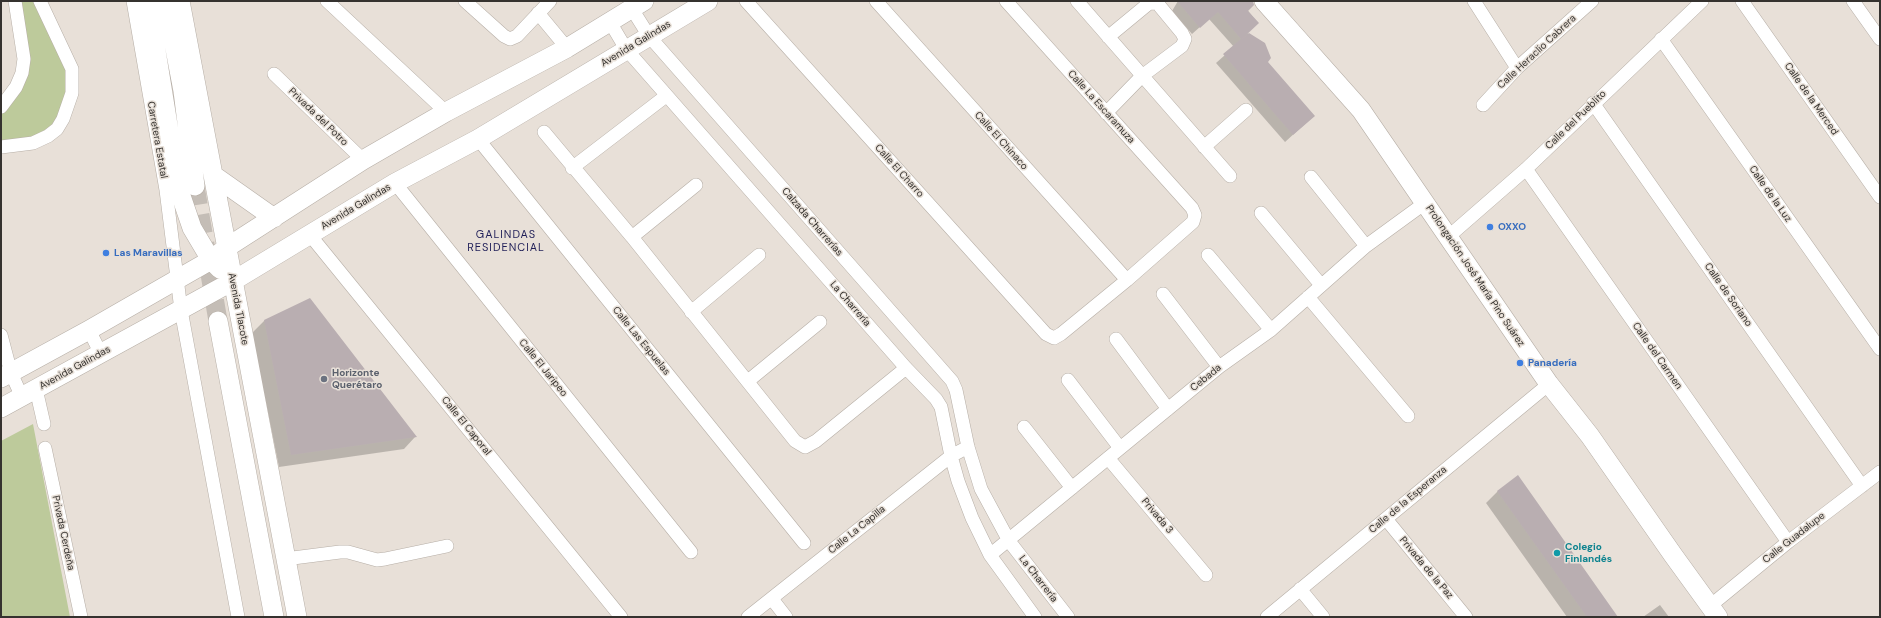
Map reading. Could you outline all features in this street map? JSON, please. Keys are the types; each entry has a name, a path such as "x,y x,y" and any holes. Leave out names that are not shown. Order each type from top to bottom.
{"main road":[{"path":"148,1 178,187 192,228 211,260 233,281"},
{"name":"Avenida Tlacote","path":"180,1 297,617"},
{"name":"Avenida Galindas","path":"1,408 233,281 395,183 478,139 708,1"},
{"name":"Prolongación José María Pino Suárez","path":"1264,1 1361,110 1549,384 1590,436 1672,555 1714,611"},
{"path":"6,375 89,330 211,260 226,248 362,160 446,112 567,48 638,5"},
{"path":"168,7 183,91 195,186"},
{"path":"213,175 274,218"},
{"path":"218,321 274,617"}],"street":[{"path":"1,107 16,87 22,73 24,59 15,1"},
{"path":"1,147 33,143 48,136 57,129 63,119 72,93 72,69 40,1"},
{"name":"Carretera Estatal","path":"133,1 166,190 176,281 238,617"},
{"path":"328,1 446,112"},
{"path":"465,1 504,36 510,39 517,36 550,1"},
{"name":"Calle El Charro","path":"746,1 1046,334 1054,338 1061,334 1127,280"},
{"name":"Calle El Chinaco","path":"876,1 1127,280"},
{"name":"Calle La Escaramuza","path":"1006,1 1192,208 1195,215 1194,222 1127,280"},
{"path":"1077,1 1230,176"},
{"path":"1474,1 1517,68"},
{"name":"Calle Heraclio Cabrera","path":"1483,105 1517,68 1592,1"},
{"name":"Calle del Pueblito","path":"1448,237 1526,169 1593,103 1702,1"},
{"name":"Calle de la Merced","path":"1742,1 1880,196"},
{"path":"1853,1 1880,39"},
{"path":"1106,112 1142,76 1182,46 1185,39 1182,33 1158,4 1148,4 1108,37"},
{"name":"Calzada Charrerías","path":"638,5 649,36 952,381 956,390 968,447 981,489 1009,541"},
{"path":"538,13 567,48"},
{"name":"La Charrería","path":"610,22 626,49 666,96 906,368 936,399 941,407 951,456 958,481 972,518 990,555 1035,617"},
{"name":"Calle de la Luz","path":"1661,39 1880,349"},
{"name":"Privada del Potro","path":"274,74 362,160"},
{"path":"572,168 666,96"},
{"name":"Calle de Soriano","path":"1593,103 1862,486"},
{"path":"1204,147 1246,110"},
{"path":"544,132 572,168 632,237 795,441 805,447 816,441 906,368"},
{"name":"Calle Las Espuelas","path":"478,139 804,543"},
{"name":"Calle del Carmen","path":"1526,169 1788,542"},
{"path":"1311,177 1366,246"},
{"name":"Calle El Jaripeo","path":"395,183 691,552"},
{"path":"632,237 696,185"},
{"name":"Cebada","path":"990,555 1009,541 1219,367 1271,330 1366,246 1425,203"},
{"path":"1261,213 1321,285"},
{"name":"Calle El Caporal","path":"310,235 621,617"},
{"path":"691,312 759,255"},
{"path":"1208,255 1271,330"},
{"path":"1162,294 1219,367"},
{"path":"1308,297 1408,416"},
{"path":"748,381 820,322"},
{"path":"89,330 101,354"},
{"path":"1,335 6,375 29,393 44,424"},
{"path":"1116,340 1168,409"},
{"path":"1068,380 1120,448"},
{"name":"Calle de la Esperanza","path":"1267,617 1549,384"},
{"path":"1024,427 1072,488"},
{"name":"Calle La Capilla","path":"748,617 951,456 968,447"},
{"name":"Privada Cerdeña","path":"45,448 80,617"},
{"name":"Privada 3","path":"1108,458 1206,575"},
{"name":"Calle Guadalupe","path":"1714,611 1788,542 1880,472"},
{"name":"Privada de la Paz","path":"1386,519 1466,617"},
{"name":"La Charrería","path":"1009,541 1068,617"},
{"path":"285,560 348,552 377,560 447,546"},
{"path":"1300,589 1323,617"},
{"path":"772,599 786,617"}],"green space":[{"path":"15,1 40,1 72,69 57,129 1,147 1,107 22,73"},
{"path":"33,424 70,617 1,617 1,441"}],"building":[{"path":"1177,1 1253,1 1254,5 1248,11 1259,23 1242,39 1249,33 1265,43 1271,58 1268,62 1315,116 1293,135 1223,54 1241,39 1218,12 1200,28"},
{"name":"Horizonte Querétaro","path":"310,298 417,437 291,455 264,320"},
{"name":"Colegio Finlandés","path":"1518,475 1618,617 1587,617 1497,491"}],"tunnel":[{"path":"195,186 218,321"}],"place":[{"name":"OXXO","path":"1490,227"},
{"name":"Las Maravillas","path":"106,253"},
{"name":"Panadería","path":"1520,363"},
{"name":"Horizonte Querétaro","path":"324,379"},
{"name":"Colegio Finlandés","path":"1557,553"}],"district":[{"name":"GALINDAS RESIDENCIAL","path":"506,241"}]}
